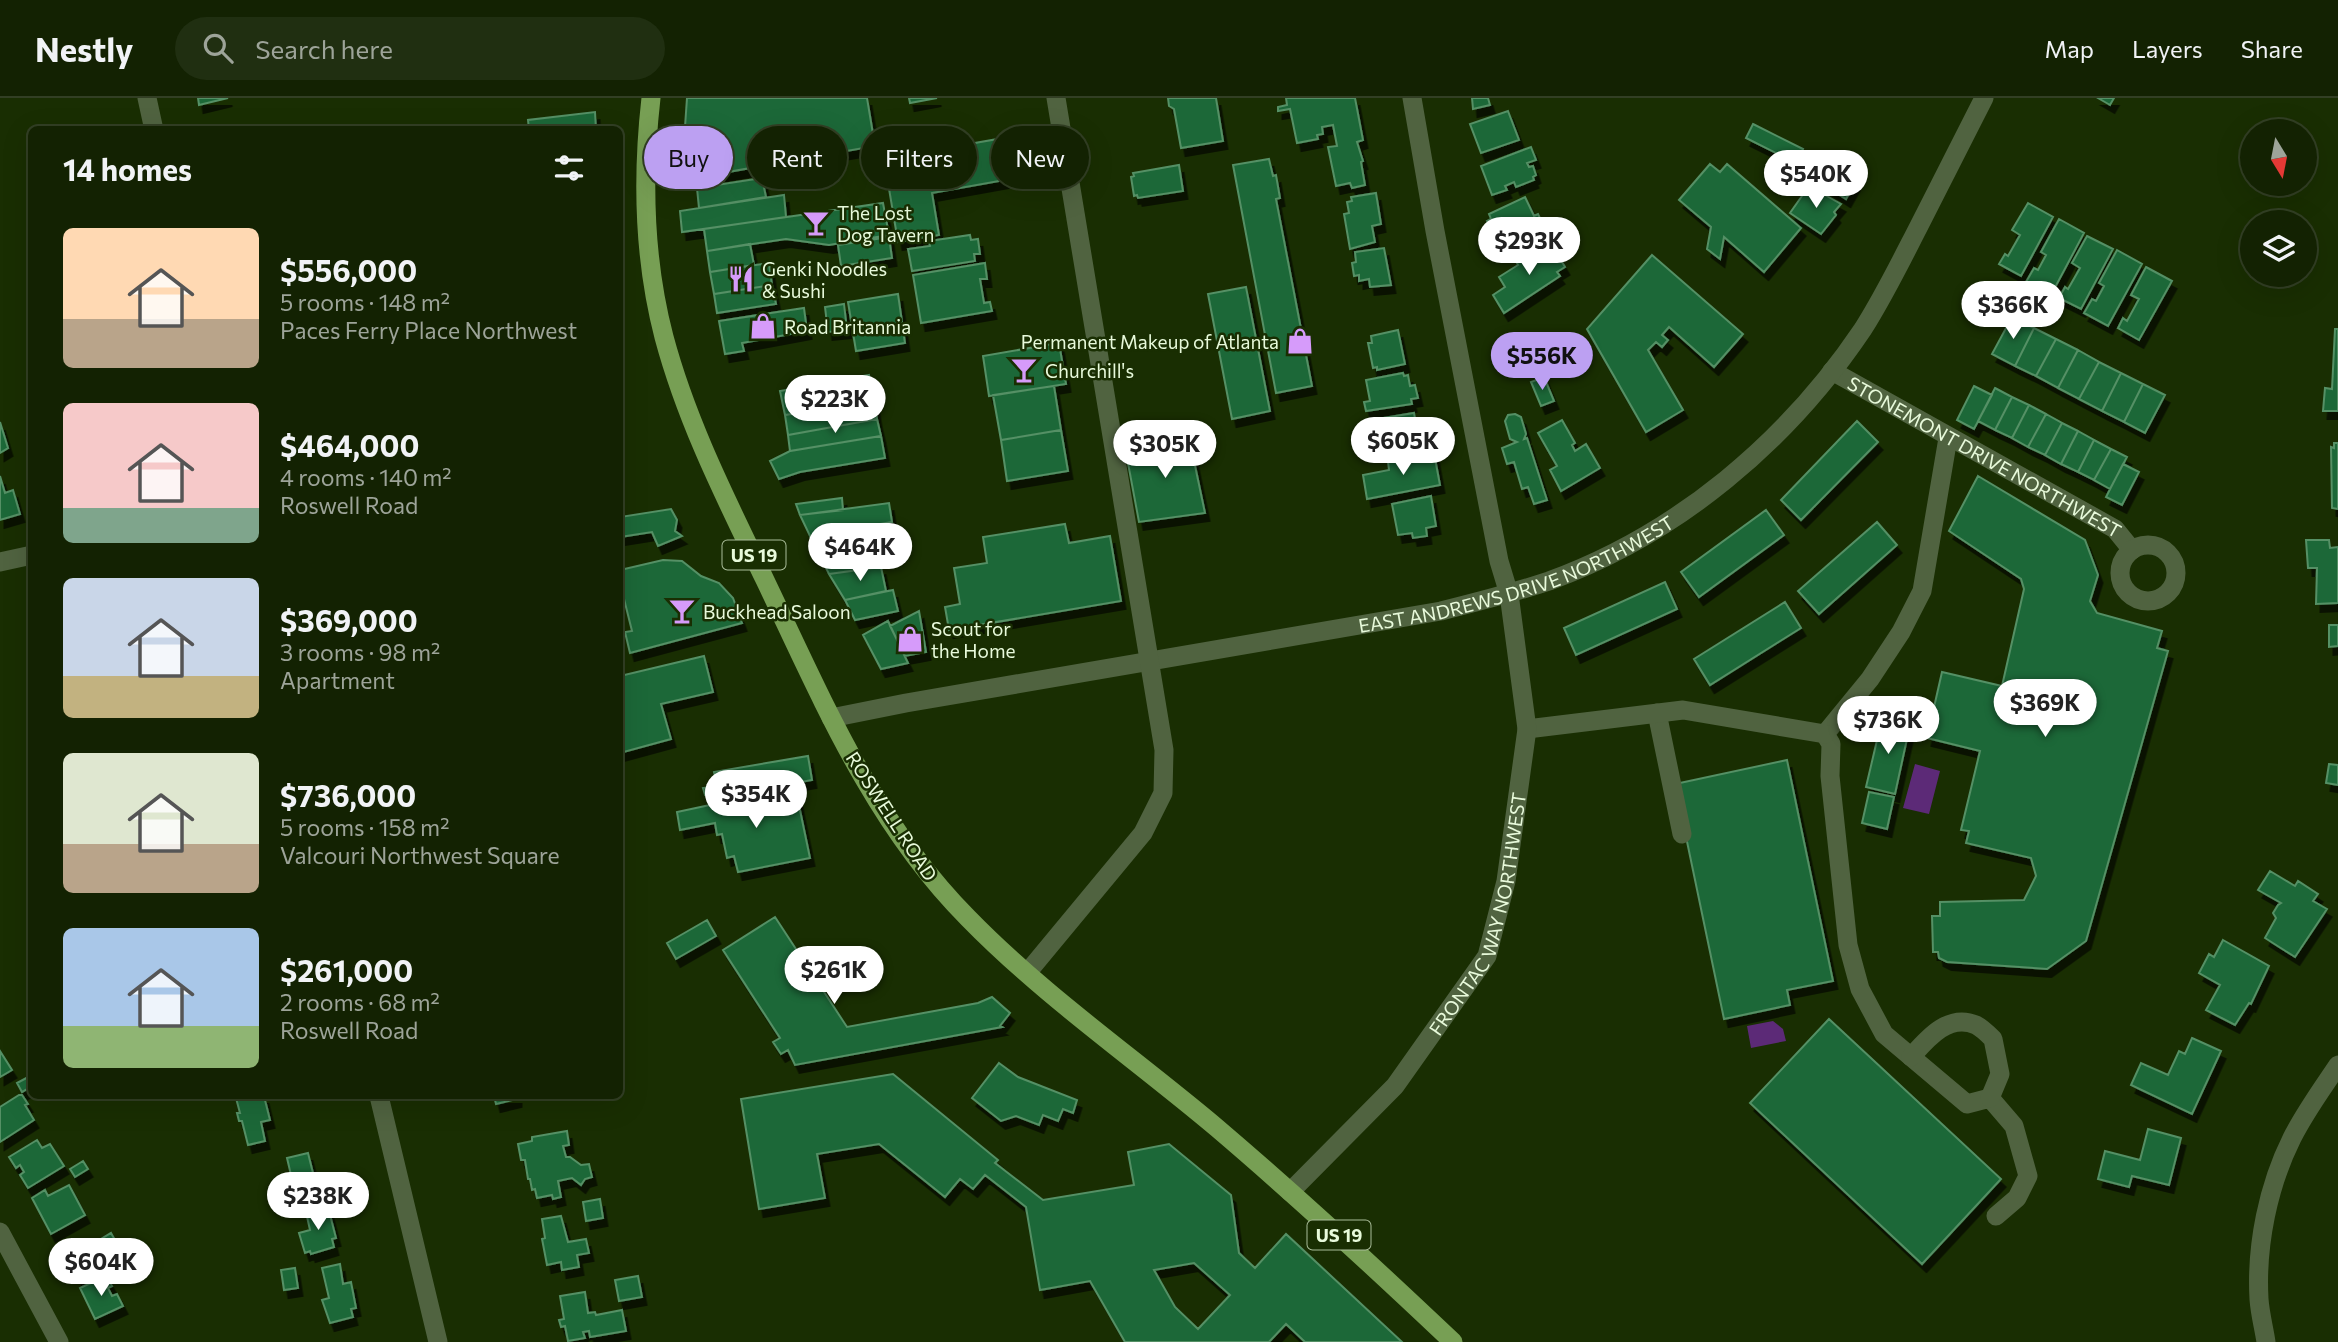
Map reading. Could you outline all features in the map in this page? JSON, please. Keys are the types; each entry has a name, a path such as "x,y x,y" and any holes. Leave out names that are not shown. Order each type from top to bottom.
{"main road":[{"name":"ROSWELL ROAD","path":"651,98 645,183 650,260 663,334 675,375 701,445 831,718 870,789 913,854 936,884 969,919 1027,972 1216,1127 1352,1247 1453,1342"}],"street":[{"path":"147,98 153,126"},
{"path":"1027,972 1143,833 1163,793 1164,750 1056,98"},
{"name":"FRONTAC WAY NORTHWEST","path":"1290,1192 1395,1086 1488,956 1506,881 1527,729 1509,594 1499,561 1412,98"},
{"name":"EAST ANDREWS DRIVE NORTHWEST","path":"831,718 1441,611 1509,594 1591,563 1631,543 1678,515 1756,454 1788,423 1832,371 1863,328 1896,271 1984,98"},
{"name":"STONEMONT DRIVE NORTHWEST","path":"1832,371 2115,529 2132,550"},
{"path":"1825,734 1870,679 1901,632 1922,591 1948,438"},
{"path":"0,562 28,556"},
{"path":"1527,729 1683,710 1825,734 1832,744 1830,776 1848,945 1860,989 1884,1034 1967,1104 1990,1098"},
{"path":"1657,713 1682,834"},
{"path":"1912,1057 1932,1034 1954,1022 1975,1025 1993,1039 2000,1074 1990,1098"},
{"path":"2266,1342 2259,1300 2261,1251 2267,1209 2291,1139 2338,1065"},
{"path":"1990,1098 2014,1126 2028,1176 2017,1198 1997,1216"},
{"path":"380,1099 438,1342"},
{"path":"0,1232 60,1342"}],"shaded area":[{"path":"1915,764 1940,771 1929,814 1903,808"},
{"path":"1773,1021 1783,1029 1786,1041 1751,1048 1747,1026"}],"building":[{"path":"198,98 228,98 199,105"},
{"path":"687,98 867,98 872,126 861,126 861,148 847,151 847,126 747,126 747,169 733,171 733,126 685,126"},
{"path":"909,98 937,98 910,103"},
{"path":"1168,98 1216,98 1223,141 1181,148 1174,109 1169,106"},
{"path":"1286,98 1355,98 1363,140 1357,142 1363,161 1365,185 1352,188 1350,183 1336,186 1328,147 1337,146 1333,125 1322,127 1323,134 1317,135 1318,139 1297,143 1290,109 1278,111 1278,107 1287,105"},
{"path":"1472,98 1488,98 1490,105 1473,109"},
{"path":"2098,98 2114,98 2110,105"},
{"path":"1508,111 1519,140 1481,153 1470,124"},
{"path":"595,112 596,126 529,126 528,120"},
{"path":"1753,124 1803,149 1796,163 1746,138"},
{"path":"991,140 991,182 977,185 977,143"},
{"path":"1531,147 1536,160 1527,163 1529,167 1533,166 1536,175 1534,180 1516,187 1514,182 1505,186 1507,190 1492,195 1481,166"},
{"path":"1828,152 1852,165 1849,168 1852,172 1848,177 1855,183 1846,199 1811,177"},
{"path":"1269,159 1273,176 1276,175 1280,198 1276,199 1312,386 1276,393 1233,165"},
{"path":"1710,164 1720,172 1727,164 1801,228 1764,272 1724,237 1720,259 1707,249 1711,227 1679,200"},
{"path":"1179,165 1183,191 1138,198 1137,195 1134,196 1131,177 1134,176 1133,173"},
{"path":"747,180 747,189 764,189 766,197 699,208 697,189 733,189 733,182"},
{"path":"1809,186 1841,204 1821,234 1790,213"},
{"path":"889,189 954,189 932,193 939,235 898,242"},
{"path":"1376,193 1381,224 1372,226 1375,242 1350,249 1344,214 1349,213 1347,202 1352,201 1351,197"},
{"path":"784,195 786,217 682,232 680,211"},
{"path":"1525,197 1534,216 1538,214 1542,222 1523,233 1520,228 1512,232 1514,237 1502,243 1497,234 1494,236 1487,221 1491,219 1489,214"},
{"name":"The Lost Dog Tavern","path":"883,203 889,235 829,245 786,239 707,251 704,229"},
{"path":"2028,203 2053,217 2021,276 1999,264 2005,254 2008,256 2020,235 2012,230"},
{"path":"2059,219 2084,233 2051,295 2026,282 2034,268 2038,270 2046,255 2041,252"},
{"path":"970,235 971,240 978,239 980,254 974,254 975,261 912,271 908,249 930,246 929,241"},
{"path":"2087,236 2113,249 2081,309 2059,298 2065,287 2068,289 2080,268 2072,263"},
{"path":"889,237 892,258 841,266 838,245"},
{"path":"750,244 754,265 710,272 707,251"},
{"path":"1552,245 1565,267 1557,272 1560,276 1504,313 1493,295 1505,287 1499,277 1518,265 1516,261 1533,250 1536,255"},
{"path":"1384,248 1391,285 1370,287 1369,279 1359,281 1359,275 1354,276 1352,263 1356,262 1355,252"},
{"path":"2117,250 2142,264 2108,326 2084,313 2092,299 2096,301 2104,286 2099,283"},
{"path":"1652,255 1743,334 1714,367 1669,327 1662,335 1668,340 1662,347 1656,342 1648,350 1683,410 1646,432 1587,329"},
{"name":"Genki Noodles & Sushi","path":"769,263 772,285 714,294 710,272"},
{"path":"985,263 987,279 980,279 984,303 990,302 992,311 921,323 913,275"},
{"path":"2146,267 2172,281 2139,340 2118,328 2123,318 2127,321 2139,299 2131,295"},
{"path":"772,285 776,304 717,313 714,294"},
{"path":"1246,287 1270,411 1232,419 1208,294"},
{"path":"898,294 905,343 856,351 848,302"},
{"path":"844,304 847,330 828,332 825,307"},
{"name":"Road Britannia","path":"804,308 807,331 742,343 744,351 725,354 719,321"},
{"path":"2012,317 2034,328 2015,366 1992,354"},
{"path":"2034,328 2056,339 2036,376 2015,366"},
{"path":"2335,329 2338,329 2338,411 2323,411 2325,388 2332,389"},
{"path":"1398,330 1405,364 1377,370 1377,367 1373,368 1368,343 1372,343 1371,336"},
{"path":"2056,339 2078,350 2058,388 2036,376"},
{"name":"Churchill's","path":"1059,343 1066,384 989,396 983,356"},
{"path":"2078,350 2099,362 2079,399 2058,388"},
{"path":"2099,362 2121,373 2102,411 2079,399"},
{"path":"1403,373 1404,376 1408,375 1410,386 1415,385 1418,398 1411,399 1412,404 1366,411 1364,402 1370,401 1366,380"},
{"path":"2121,373 2143,384 2124,422 2102,411"},
{"path":"869,375 874,401 785,415 780,391"},
{"path":"1544,377 1554,401 1541,406 1531,382"},
{"path":"2143,384 2165,395 2145,433 2124,422"},
{"path":"1054,386 1061,430 1001,440 993,395"},
{"path":"1974,386 1992,395 1974,429 1957,420"},
{"path":"1995,388 2012,397 1995,430 1978,421"},
{"path":"2012,397 2029,405 2012,438 1995,430"},
{"path":"874,401 877,419 788,435 785,415"},
{"path":"2029,405 2046,414 2028,447 2012,438"},
{"path":"1414,413 1420,444 1387,450 1384,433 1370,435 1368,427 1378,425 1377,419"},
{"path":"2046,414 2062,423 2045,455 2028,447"},
{"path":"1508,415 1521,417 1526,434 1524,439 1527,438 1547,500 1534,504 1528,487 1522,489 1514,462 1507,464 1502,448 1517,442 1510,439 1505,421"},
{"path":"877,419 881,436 790,451 788,435"},
{"path":"1562,420 1575,443 1572,445 1575,451 1586,444 1600,468 1561,491 1550,470 1557,466 1538,433"},
{"path":"1857,421 1878,442 1801,520 1781,500"},
{"path":"0,422 8,448 0,453"},
{"path":"2062,423 2078,431 2061,464 2045,455"},
{"path":"1061,430 1068,471 1007,481 1001,440"},
{"path":"2078,431 2094,440 2078,472 2061,464"},
{"path":"881,436 885,458 800,472 779,479 770,461 790,451"},
{"path":"1189,437 1205,513 1139,522 1125,447"},
{"path":"2094,440 2111,449 2094,480 2078,472"},
{"path":"2334,443 2338,443 2338,509 2332,508 2331,447 2334,448"},
{"path":"2111,449 2127,457 2110,489 2094,480"},
{"path":"1434,453 1440,485 1367,499 1363,475 1389,470 1388,462"},
{"path":"2123,464 2139,472 2122,505 2106,497"},
{"path":"0,476 5,493 13,490 20,514 0,520"},
{"path":"1978,476 2085,540 2098,575 2090,601 2097,613 2162,631 2157,648 2168,651 2086,941 2047,969 1947,962 1939,958 1938,952 1933,952 1932,916 1940,916 1940,902 2024,900 2036,876 2031,858 1966,843 1969,831 1961,830 1980,751 1927,738 1942,672 2002,686 2024,589 2021,579 1949,531"},
{"path":"1431,496 1436,526 1426,528 1427,536 1413,538 1412,533 1398,535 1392,504"},
{"path":"842,498 843,510 800,515 796,504"},
{"path":"889,503 892,522 810,536 800,515"},
{"path":"671,509 677,520 675,531 682,536 658,546 652,532 623,537 623,517"},
{"path":"1766,510 1784,535 1699,597 1681,572"},
{"path":"1877,522 1897,545 1819,614 1798,591"},
{"path":"1065,524 1069,543 1110,536 1121,601 949,630 945,607 960,604 954,568 987,563 983,537"},
{"path":"869,527 872,548 868,549 820,556 810,536"},
{"path":"2306,540 2329,540 2330,548 2338,547 2338,603 2316,604 2317,568 2308,568"},
{"path":"868,549 872,568 829,574 820,556"},
{"name":"Buckhead Saloon","path":"663,560 682,561 701,576 719,583 733,598 742,623 630,653 625,632 632,631 623,595 623,569"},
{"path":"881,567 886,591 845,600 829,574"},
{"path":"1665,582 1677,609 1576,655 1564,628"},
{"path":"893,590 898,611 855,620 845,600"},
{"path":"1785,602 1801,628 1710,685 1694,659"},
{"name":"Scout for the Home","path":"919,611 926,652 905,656 890,626"},
{"path":"888,621 908,663 881,669 863,635"},
{"path":"2329,625 2338,625 2338,646 2329,647"},
{"path":"704,656 713,692 661,704 671,739 623,752 623,675"},
{"path":"1882,719 1910,725 1895,794 1866,787"},
{"path":"808,756 812,780 719,797 718,793 705,795 703,788 717,786 714,772"},
{"path":"1787,760 1833,981 1787,990 1790,1005 1724,1019 1675,784"},
{"path":"2329,764 2338,765 2338,785 2326,783"},
{"path":"796,791 810,858 738,872 734,856 727,858 722,834 717,835 715,823 680,830 677,812 724,802 725,806"},
{"path":"1869,792 1894,797 1887,829 1862,823"},
{"path":"2270,871 2295,886 2298,881 2318,894 2313,901 2327,909 2295,957 2265,938 2276,918 2273,913 2281,903 2258,890"},
{"path":"775,917 847,1027 978,1003 992,997 1010,1013 1000,1026 1002,1027 795,1065 788,1050 781,1054 773,1042 780,1038 723,950"},
{"path":"707,920 716,936 676,959 667,943"},
{"path":"2223,940 2269,966 2251,1004 2249,1003 2235,1025 2206,1010 2220,985 2199,973 2209,954 2214,957"},
{"path":"1829,1019 2001,1179 1922,1264 1750,1103"},
{"path":"2192,1038 2221,1051 2192,1114 2131,1085 2141,1063 2168,1075 2179,1051 2185,1054"},
{"path":"0,1051 12,1070 0,1077"},
{"path":"999,1063 1018,1077 1077,1100 1073,1113 1063,1109 1058,1121 1043,1115 1039,1125 1016,1116 1001,1121 972,1098"},
{"path":"893,1074 998,1160 995,1163 1043,1200 1134,1185 1128,1152 1169,1144 1231,1195 1239,1253 1255,1268 1286,1234 1402,1342 1305,1342 1286,1324 1269,1342 1125,1342 1090,1281 1040,1290 1026,1207 985,1175 973,1189 960,1179 945,1197 879,1144 817,1154 825,1198 759,1209 741,1099","holes":["1194,1263 1230,1295 1198,1329 1175,1307 1154,1270"]},
{"path":"28,1077 28,1088 22,1092 17,1083"},
{"path":"22,1095 28,1104 25,1105 34,1120 0,1142 0,1107"},
{"path":"236,1099 265,1099 270,1120 261,1122 265,1141 248,1145 242,1121 239,1121 237,1113 240,1113"},
{"path":"495,1099 517,1099 496,1104"},
{"path":"2148,1129 2181,1138 2169,1185 2132,1176 2129,1187 2098,1179 2105,1151 2140,1160"},
{"path":"567,1131 569,1145 563,1146 566,1157 581,1165 589,1164 592,1177 585,1179 581,1185 572,1178 558,1181 561,1197 553,1199 552,1195 537,1198 528,1179 525,1160 521,1160 518,1144 532,1141 532,1137"},
{"path":"37,1140 42,1148 50,1144 64,1166 28,1188 20,1175 24,1172 20,1165 16,1168 9,1157"},
{"path":"308,1153 314,1177 322,1175 326,1191 284,1201 279,1178 291,1175 287,1158"},
{"path":"83,1161 88,1169 75,1177 70,1169"},
{"path":"69,1185 85,1215 51,1234 32,1198 45,1190 48,1196"},
{"path":"600,1199 603,1218 586,1221 583,1202"},
{"path":"328,1207 336,1238 332,1239 334,1247 311,1254 310,1251 305,1253 299,1233 310,1230 306,1212"},
{"path":"561,1216 568,1242 586,1239 589,1253 577,1255 579,1267 562,1270 561,1262 547,1265 542,1239 545,1238 542,1219"},
{"path":"111,1233 123,1254 79,1280 63,1253 77,1244 81,1251"},
{"path":"340,1264 343,1284 351,1282 356,1308 351,1309 353,1317 330,1323 322,1300 329,1298 322,1268"},
{"path":"295,1268 298,1288 284,1290 281,1270"},
{"path":"106,1276 112,1286 108,1288 112,1296 117,1294 123,1306 95,1319 80,1288"},
{"path":"638,1276 642,1297 619,1301 615,1280"},
{"path":"585,1292 588,1313 595,1312 596,1315 622,1310 626,1331 590,1337 589,1331 583,1332 585,1338 568,1341 565,1326 561,1327 559,1320 564,1319 560,1296"}],"place":[{"name":"The Lost Dog Tavern","path":"816,223"},
{"name":"Genki Noodles & Sushi","path":"741,279"},
{"name":"Road Britannia","path":"763,326"},
{"name":"Permanent Makeup of Atlanta","path":"1300,341"},
{"name":"Churchill's","path":"1024,370"},
{"name":"Buckhead Saloon","path":"682,611"},
{"name":"Scout for the Home","path":"910,639"}]}
